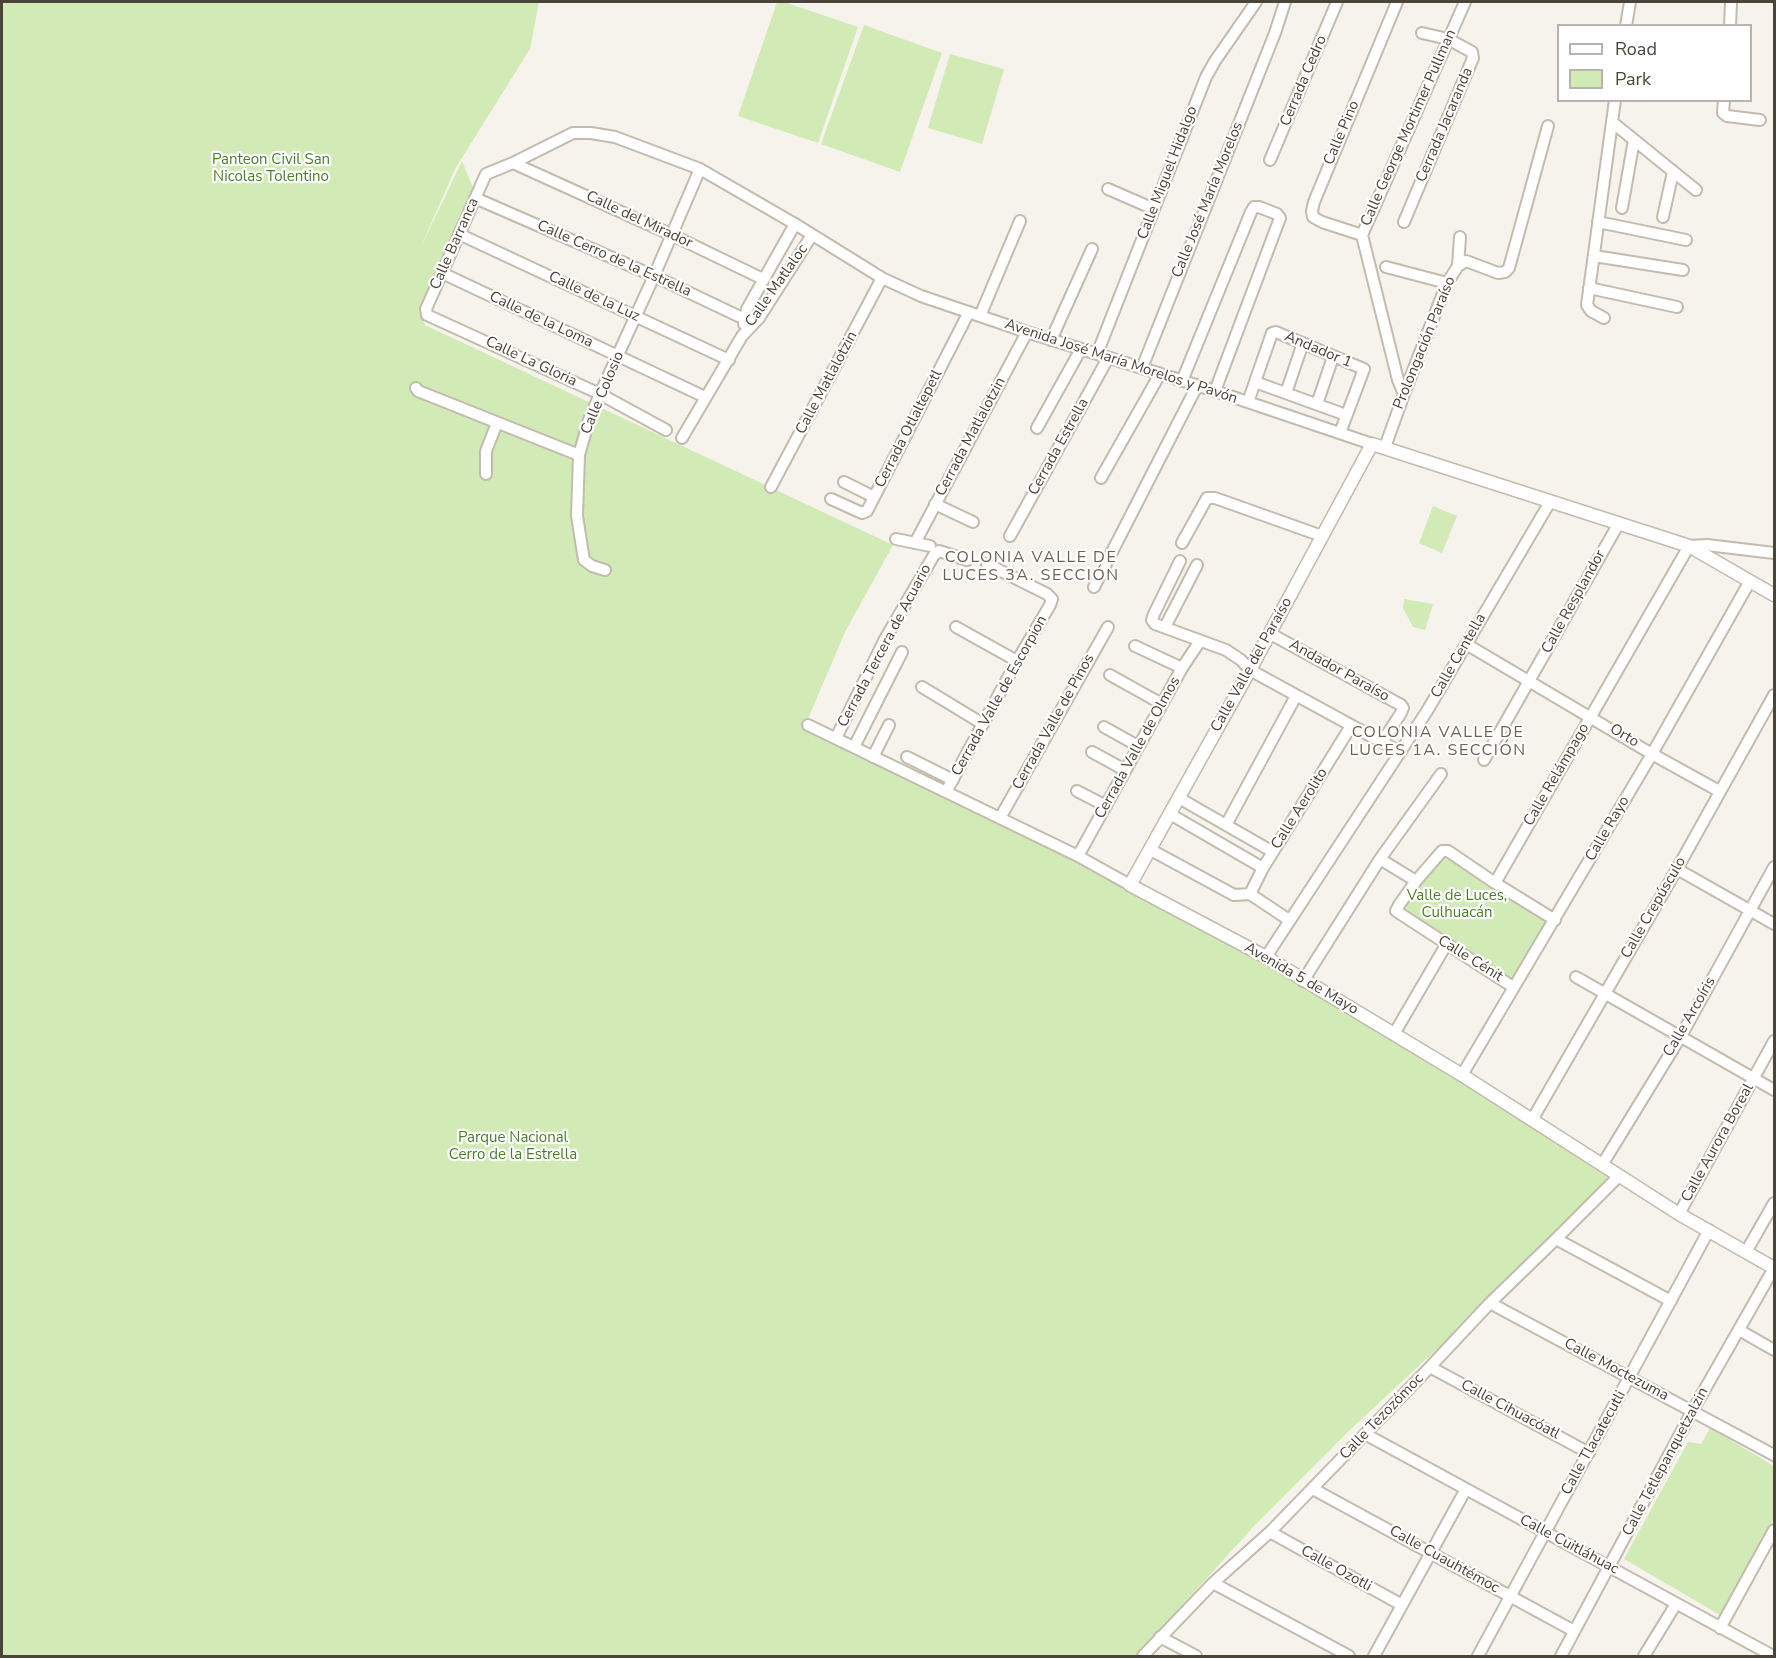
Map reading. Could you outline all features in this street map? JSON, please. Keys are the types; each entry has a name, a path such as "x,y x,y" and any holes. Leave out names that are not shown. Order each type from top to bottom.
{"street":[{"name":"Calle Miguel Hidalgo","path":"1097,354 1206,77 1256,2"},
{"name":"Calle José María Morelos","path":"1142,368 1286,2"},
{"name":"Cerrada Cedro","path":"1270,160 1337,2"},
{"name":"Calle Pino","path":"1362,235 1322,222 1313,217 1312,211 1397,2"},
{"name":"Calle George Mortimer Pullman","path":"1404,394 1398,380 1362,235 1464,2"},
{"path":"1626,24 1630,2"},
{"path":"1730,24 1731,2"},
{"path":"1422,33 1448,39"},
{"name":"Cerrada Jacaranda","path":"1404,222 1473,58 1472,52 1448,39"},
{"path":"1604,318 1591,311 1587,305 1616,102"},
{"path":"1724,102 1723,113 1726,116 1760,120"},
{"path":"1612,122 1696,190"},
{"path":"1458,266 1466,261 1498,273 1505,272 1509,268 1548,126"},
{"name":"Avenida José María Morelos y Pavón","path":"486,174 573,133 615,137 700,169 795,224 882,279 921,296 1689,546 1774,595"},
{"path":"1622,208 1634,140"},
{"name":"Calle del Mirador","path":"513,163 763,279"},
{"name":"Calle Colosio","path":"416,388 418,392 579,455 600,393 636,317 700,169"},
{"path":"1663,217 1673,172"},
{"name":"Calle Barranca","path":"427,315 426,309 441,273 486,174"},
{"path":"1108,189 1154,209"},
{"name":"Calle Cerro de la Estrella","path":"475,198 654,276 749,321"},
{"path":"1182,381 1251,212 1254,207 1259,207 1277,214 1280,218 1215,391"},
{"path":"980,316 1020,220"},
{"path":"1598,222 1686,240"},
{"name":"Calle Matlaloc","path":"682,438 742,336 749,321 747,309 795,224"},
{"name":"Calle de la Luz","path":"459,234 729,360"},
{"name":"Calle Matlaloc","path":"749,321 759,318 812,235"},
{"name":"Prolongación Paraíso","path":"1385,447 1447,283 1458,266 1460,237"},
{"path":"1051,340 1092,249"},
{"path":"1594,256 1683,270"},
{"path":"1386,267 1447,283"},
{"name":"Calle de la Loma","path":"441,273 705,397"},
{"name":"Calle Matlalotzin","path":"771,487 882,279"},
{"path":"1589,288 1677,307"},
{"name":"Cerrada Otlaltepetl","path":"831,499 862,513 867,511 969,312"},
{"name":"Calle La Gloria","path":"427,315 600,393 666,430"},
{"name":"Cerrada Matlalotzin","path":"915,543 1027,332"},
{"name":"Andador 1","path":"1255,381 1272,333 1276,332 1364,369 1346,415"},
{"path":"1286,393 1304,343"},
{"path":"1037,428 1081,349"},
{"path":"1317,404 1333,357"},
{"name":"Cerrada Estrella","path":"1010,536 1108,358"},
{"path":"1101,478 1159,373"},
{"path":"1248,402 1255,381 1346,415 1340,433"},
{"path":"1094,587 1197,386"},
{"path":"486,474 486,451 497,423"},
{"name":"Calle Valle del Paraíso","path":"1130,885 1372,444"},
{"path":"579,455 578,516 584,560 592,566 605,570"},
{"path":"844,482 874,497"},
{"path":"1182,543 1207,498 1215,498 1322,536"},
{"name":"Calle Centella","path":"1266,957 1427,711 1550,502"},
{"path":"935,504 973,522"},
{"name":"Calle Resplandor","path":"1484,760 1619,523"},
{"path":"896,539 930,546"},
{"path":"1689,546 1707,545 1774,553"},
{"name":"Calle Relámpago","path":"1496,883 1689,546"},
{"name":"Cerrada Tercera de Acuario","path":"836,738 885,639 934,555 939,550 967,560"},
{"path":"1180,561 1152,620 1155,624 1226,650 1241,660 1250,670 1400,752"},
{"name":"Cerrada Valle de Escorpion","path":"946,792 1052,599 1047,594 987,564"},
{"path":"1166,627 1197,565"},
{"name":"Calle Rayo","path":"1462,1075 1652,754 1750,581"},
{"path":"956,627 1017,661"},
{"name":"Cerrada Valle de Pinos","path":"1000,818 1108,627"},
{"name":"Andador Paraíso","path":"1269,633 1401,705 1403,708 1401,713 1382,742"},
{"name":"Cerrada Valle de Olmos","path":"1078,856 1182,668 1200,641"},
{"name":"Orto","path":"1466,644 1719,791"},
{"path":"1135,646 1182,668"},
{"path":"854,747 902,652"},
{"path":"1110,675 1162,704"},
{"path":"922,687 983,724"},
{"name":"Calle Crepúsculo","path":"1532,1120 1677,869 1774,695"},
{"path":"1226,825 1296,696"},
{"path":"873,757 889,724"},
{"name":"Avenida 5 de Mayo","path":"808,725 1078,856 1266,957 1462,1075 1679,1214 1774,1268"},
{"name":"Calle Aerolito","path":"1250,894 1263,868 1351,726"},
{"path":"1104,727 1138,746"},
{"path":"1092,752 1125,770"},
{"path":"907,757 953,780"},
{"path":"1304,981 1380,859 1441,774"},
{"path":"1077,791 1106,806"},
{"path":"1179,798 1273,852"},
{"path":"1170,814 1263,868"},
{"path":"1150,849 1234,895 1250,894 1289,920"},
{"path":"1380,859 1416,881 1442,851 1448,851 1555,920"},
{"name":"Calle Arcoíris","path":"1602,1165 1681,1036 1774,867"},
{"path":"1677,869 1774,924"},
{"name":"Calle Cénit","path":"1416,881 1396,911 1513,987"},
{"path":"1394,1034 1446,945"},
{"path":"1576,977 1774,1090"},
{"name":"Calle Aurora Boreal","path":"1679,1214 1774,1041"},
{"name":"Calle Tezozómoc","path":"1143,1656 1213,1583 1270,1532 1313,1489 1490,1303 1619,1176"},
{"path":"1746,1252 1774,1203"},
{"name":"Calle Tlacatecutli","path":"1478,1656 1709,1230"},
{"path":"1556,1239 1671,1301"},
{"name":"Calle Tetlepanquetzalzin","path":"1561,1656 1693,1410 1774,1268"},
{"name":"Calle Moctezuma","path":"1490,1303 1774,1455"},
{"path":"1739,1330 1774,1350"},
{"name":"Calle Cihuacóatl","path":"1430,1367 1589,1453"},
{"name":"Calle Cuitláhuac","path":"1365,1434 1720,1628 1771,1653"},
{"name":"Calle Cuauhtémoc","path":"1313,1489 1574,1631"},
{"path":"1374,1656 1466,1489"},
{"path":"1720,1628 1774,1530"},
{"name":"Calle Ozotli","path":"1270,1532 1402,1605"},
{"path":"1213,1583 1349,1656"},
{"path":"1644,1656 1676,1604"},
{"path":"1160,1637 1196,1656"}],"green space":[{"name":"Parque Nacional Cerro de la Estrella","path":"2,2 539,2 530,49 455,169 420,249 462,161 475,193 422,305 420,315 425,325 893,545 845,632 805,726 945,794 998,824 1129,887 1266,958 1615,1176 1490,1303 1354,1426 1256,1524 1136,1656 2,1656"},
{"path":"777,2 784,2 858,27 818,143 738,116"},
{"path":"864,25 942,53 900,172 821,144"},
{"path":"950,54 1004,69 982,144 928,128"},
{"path":"1433,506 1457,516 1442,553 1419,543"},
{"path":"1404,599 1433,604 1425,630 1413,627 1403,608"},
{"name":"Valle de Luces, Culhuacán","path":"1443,853 1550,921 1514,982 1399,911"},
{"path":"1710,1428 1774,1466 1774,1518 1720,1615 1624,1559 1688,1442 1701,1444"}],"district":[{"name":"COLONIA VALLE DE LUCES 3A. SECCIÓN","path":"1031,567"},
{"name":"COLONIA VALLE DE LUCES 1A. SECCIÓN","path":"1438,742"}],"park label":[{"name":"Panteon Civil San Nicolas Tolentino","path":"271,168"}]}
